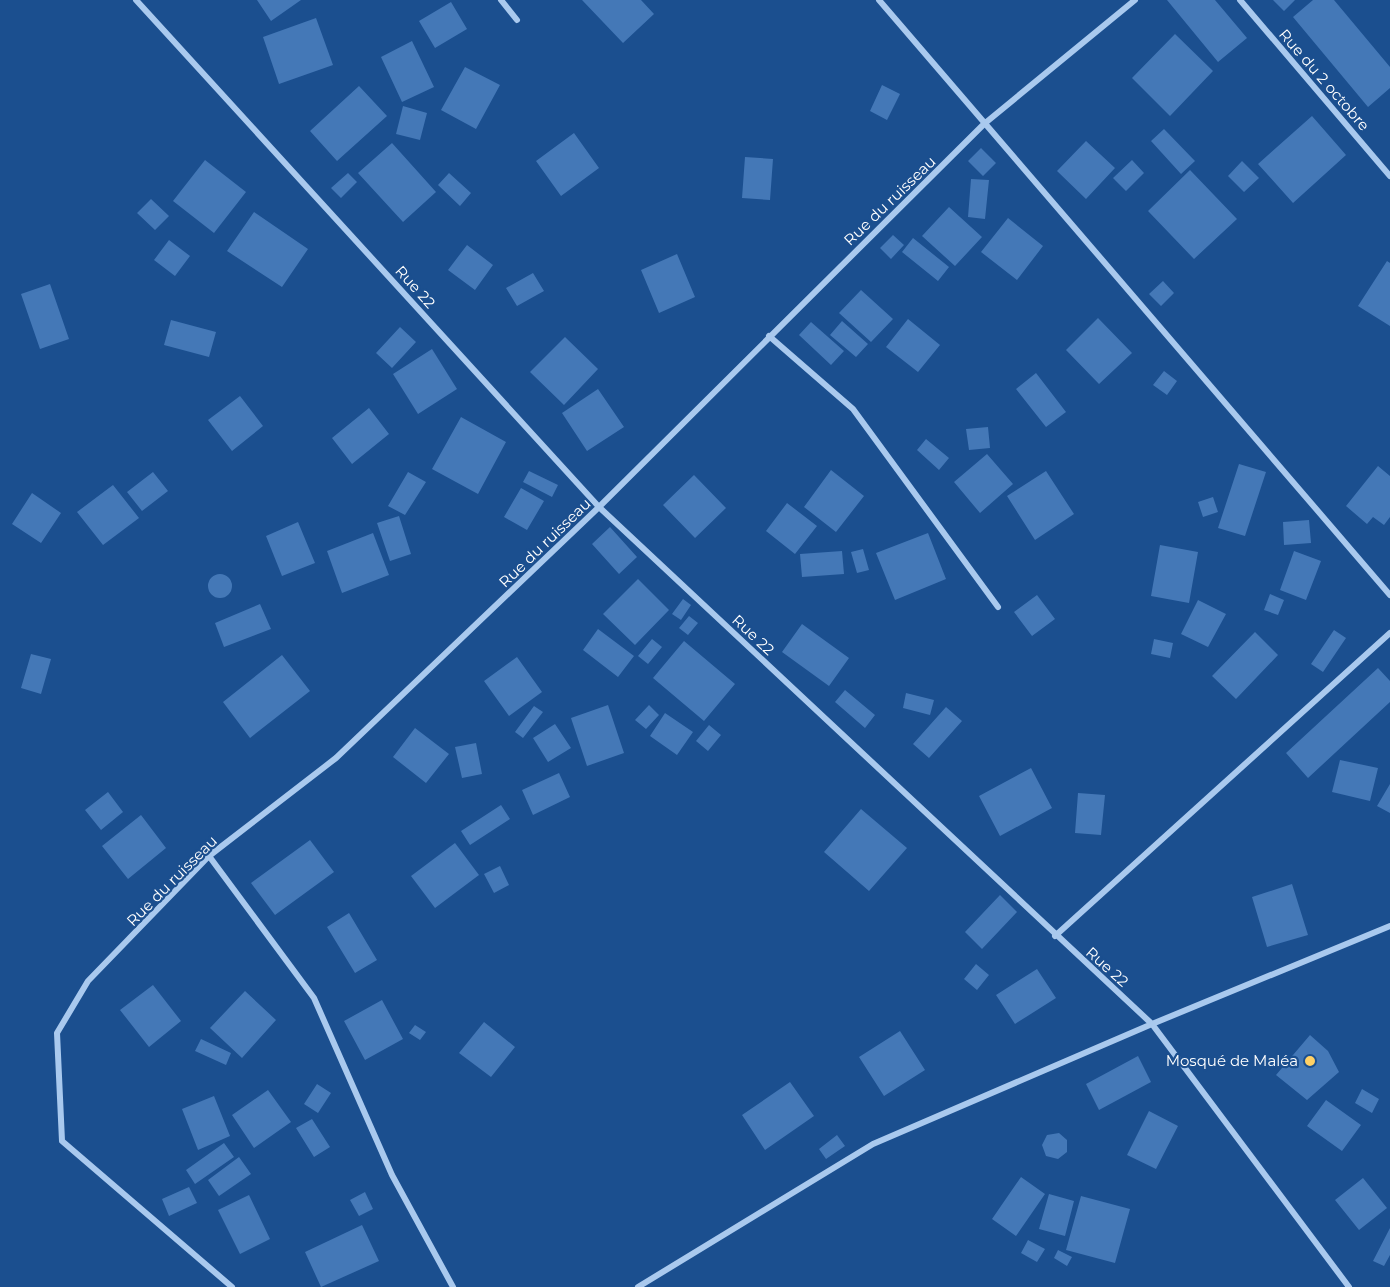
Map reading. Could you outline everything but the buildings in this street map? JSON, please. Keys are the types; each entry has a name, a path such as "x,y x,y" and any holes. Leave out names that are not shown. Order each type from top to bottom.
{"street":[{"name":"Rue 22","path":"136,0 599,507 1055,936 1152,1024 1349,1287"},
{"path":"501,0 517,20"},
{"path":"879,0 1390,595"},
{"name":"Rue du ruisseau","path":"232,1287 62,1141 57,1033 88,981 209,856 336,758 599,507 984,124 1136,0"},
{"name":"Rue du 2 octobre","path":"1240,0 1390,176"},
{"path":"769,336 853,409 998,607"},
{"path":"1055,936 1390,633"},
{"path":"209,856 314,998 392,1175 453,1287"},
{"path":"638,1287 873,1143 1390,926"}],"place":[{"name":"Mosqué de Maléa","path":"1310,1061"}]}
